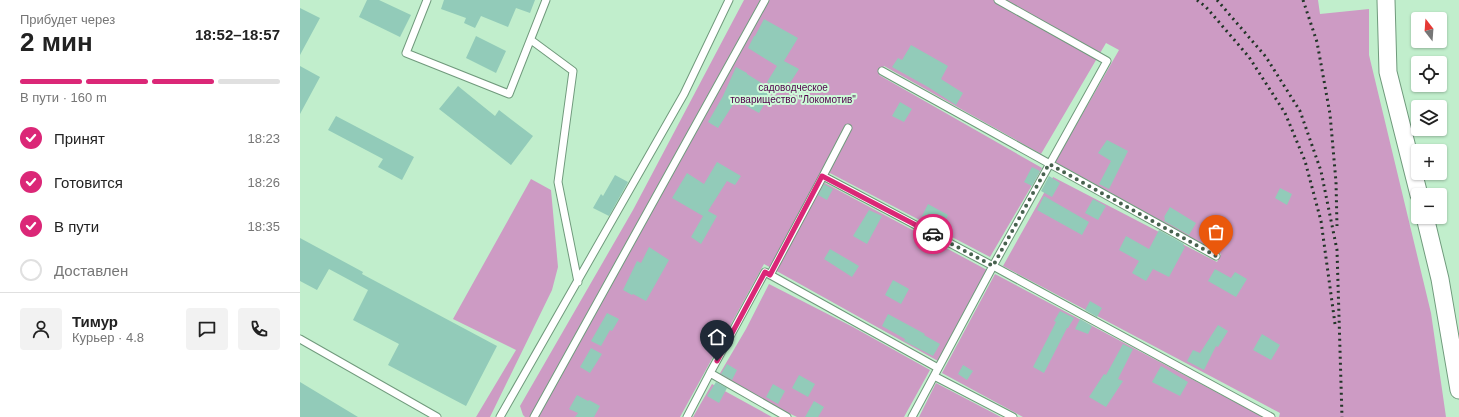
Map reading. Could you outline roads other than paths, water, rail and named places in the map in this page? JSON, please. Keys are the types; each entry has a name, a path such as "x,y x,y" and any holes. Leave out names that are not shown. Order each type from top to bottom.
{"street":[{"path":"1386,0 1388,72 1417,188"},
{"path":"1427,224 1440,279 1459,390"}],"lane":[{"path":"427,0 406,53 509,94 546,0"},
{"path":"502,416 684,94 729,0"},
{"path":"534,417 765,0"},
{"path":"912,417 993,266 1107,61 998,0"},
{"path":"530,40 573,71 558,182 578,282"},
{"path":"882,71 1216,256"},
{"path":"770,275 848,128"},
{"path":"822,176 993,266 1271,417"},
{"path":"687,417 765,272 938,368"},
{"path":"300,339 437,417"},
{"path":"710,373 787,417"},
{"path":"934,376 1013,417"}],"railway":[{"path":"1197,0 1206,7 1249,57 1285,113 1305,161 1321,221 1335,324"},
{"path":"1217,0 1266,57 1300,111 1321,171 1337,250 1342,417"},
{"path":"1303,0 1317,42 1330,114 1336,182 1337,226"}],"park label":[{"name":"садоводческое товарищество \"Локомотив\"","path":"793,92"}]}
